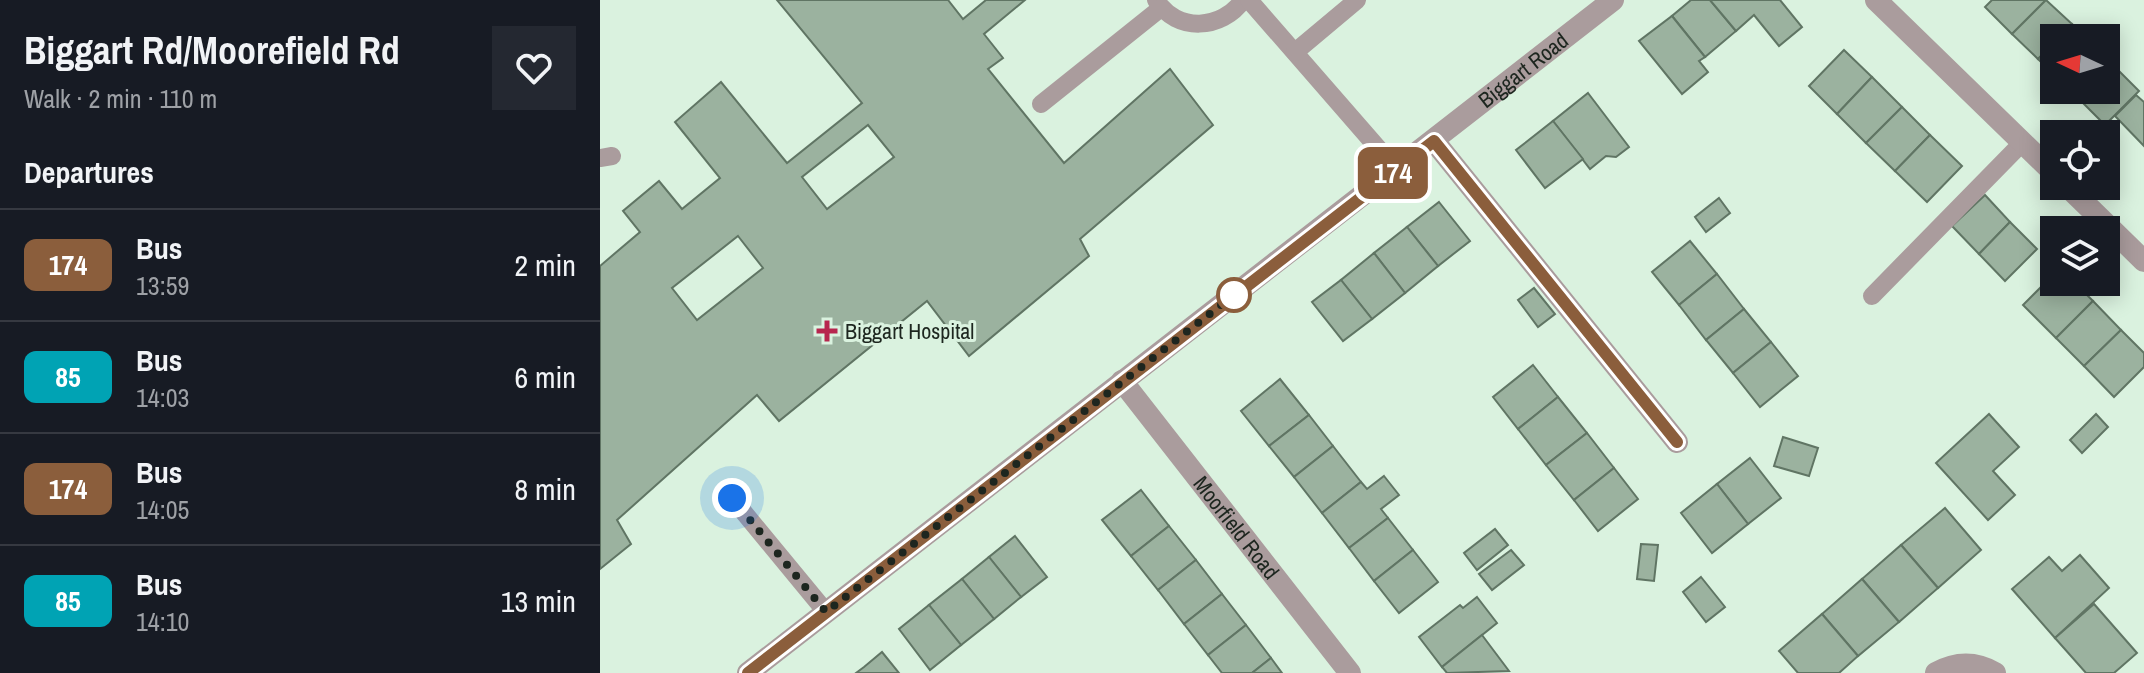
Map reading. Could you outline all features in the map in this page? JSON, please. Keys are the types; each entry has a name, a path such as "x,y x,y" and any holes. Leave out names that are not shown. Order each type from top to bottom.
{"street":[{"name":"Biggart Road","path":"748,673 1613,0"},
{"path":"1876,0 2040,160"},
{"path":"1434,141 1677,442"},
{"path":"2081,200 2144,261"},
{"name":"Moorfield Road","path":"1122,381 1350,673"},
{"path":"1936,673 1958,665 1972,664 1995,673"}],"lane":[{"path":"1041,104 1158,4 1175,19 1198,25 1216,23 1246,0 1397,170"},
{"path":"1295,52 1357,0"},
{"path":"1872,296 2022,143"},
{"path":"732,498 826,612"}],"building":[{"path":"777,0 948,0 963,19 986,0 1025,0 984,34 1003,58 988,69 1064,163 1170,69 1213,125 1080,239 1089,256 969,356 927,301 779,421 757,395 617,520 631,544 600,569 600,266 640,232 623,211 659,181 682,209 720,178 675,122 721,82 787,163 862,103","holes":["868,125 894,157 827,209 802,177","738,236 763,268 697,320 672,288"]},
{"path":"1691,0 1710,0 1736,31 1705,57 1672,16"},
{"path":"1710,0 1780,0 1802,27 1779,46 1754,15 1736,31"},
{"path":"1992,0 2046,0 2012,34 1985,7"},
{"path":"2046,0 2072,24 2040,24 2038,59 2012,34"},
{"path":"1672,16 1705,57 1699,61 1708,72 1682,94 1639,41"},
{"path":"1844,50 1872,77 1837,114 1809,86"},
{"path":"2120,72 2139,91 2110,120 2100,120 2084,104 2120,104"},
{"path":"1872,77 1902,107 1866,143 1837,114"},
{"path":"1588,93 1629,147 1616,157 1606,156 1590,169 1553,121"},
{"path":"2136,95 2144,102 2144,146 2120,120 2115,116"},
{"path":"1902,107 1930,135 1895,171 1866,143"},
{"path":"1553,121 1583,159 1545,188 1516,150"},
{"path":"1930,135 1962,166 1927,202 1895,171"},
{"path":"1985,195 2010,222 1979,254 1952,226"},
{"path":"1719,198 1730,213 1706,232 1695,217"},
{"path":"1439,202 1470,241 1438,266 1407,227"},
{"path":"2010,222 2037,249 2005,281 1979,254"},
{"path":"1407,227 1438,266 1405,293 1374,253"},
{"path":"1690,241 1717,274 1679,305 1652,272"},
{"path":"1374,253 1405,293 1372,319 1341,280"},
{"path":"1717,274 1744,309 1706,340 1679,305"},
{"path":"1341,280 1372,319 1343,341 1312,302"},
{"path":"1534,288 1555,314 1538,327 1518,300"},
{"path":"2040,288 2040,296 2088,296 2093,301 2056,338 2023,305"},
{"path":"2093,301 2121,330 2084,366 2056,338"},
{"path":"1744,309 1771,342 1733,373 1706,340"},
{"path":"2121,330 2144,353 2144,367 2114,397 2084,366"},
{"path":"1771,342 1798,376 1760,407 1733,373"},
{"path":"1533,365 1558,397 1518,429 1493,397"},
{"path":"1280,379 1309,415 1269,446 1241,411"},
{"path":"1558,397 1587,433 1546,465 1518,429"},
{"path":"1989,414 2019,447 1993,471 2015,495 1988,520 1936,463"},
{"path":"2096,414 2108,427 2082,453 2070,440"},
{"path":"1309,415 1333,446 1294,477 1269,446"},
{"path":"1587,433 1614,468 1574,500 1546,465"},
{"path":"1783,437 1818,448 1809,476 1774,466"},
{"path":"1333,446 1361,482 1322,513 1294,477"},
{"path":"1750,458 1781,498 1748,524 1717,484"},
{"path":"1614,468 1638,499 1598,531 1574,500"},
{"path":"1384,476 1399,495 1381,509 1388,518 1349,548 1322,513 1361,482 1367,489"},
{"path":"1717,484 1748,524 1712,553 1681,513"},
{"path":"1141,490 1169,526 1131,556 1102,520"},
{"path":"1945,508 1981,550 1938,588 1901,545"},
{"path":"1388,518 1413,550 1374,581 1349,548"},
{"path":"1169,526 1196,560 1158,590 1131,556"},
{"path":"1495,529 1508,545 1477,570 1464,553"},
{"path":"1015,536 1047,577 1021,597 989,557"},
{"path":"1641,544 1658,545 1654,581 1637,579"},
{"path":"1901,545 1938,588 1899,622 1862,579"},
{"path":"1413,550 1438,582 1399,613 1374,581"},
{"path":"1511,550 1524,565 1492,590 1479,574"},
{"path":"2080,555 2109,588 2055,638 2012,589 2049,557 2062,571"},
{"path":"989,557 1021,597 994,619 962,579"},
{"path":"1196,560 1222,594 1184,624 1158,590"},
{"path":"1701,577 1725,607 1706,622 1683,592"},
{"path":"962,579 994,619 961,645 929,605"},
{"path":"1862,579 1899,622 1858,656 1822,614"},
{"path":"1222,594 1246,625 1208,655 1184,624"},
{"path":"1477,597 1497,623 1442,667 1419,637 1460,605 1463,608"},
{"path":"2094,604 2137,653 2114,673 2086,673 2055,638"},
{"path":"929,605 961,645 930,670 899,629"},
{"path":"1822,614 1858,656 1839,673 1798,673 1779,651"},
{"path":"1246,625 1271,658 1252,673 1222,673 1208,655"},
{"path":"1482,635 1509,671 1447,673 1442,667"},
{"path":"882,652 899,673 856,673 864,667"},
{"path":"1271,658 1282,673 1252,673"}],"bus line":[{"name":"174","path":"748,673 1434,141 1677,442"}],"place":[{"name":"Biggart Hospital","path":"827,331"}],"route":[{"path":"732,498 826,612 1234,295"}]}
